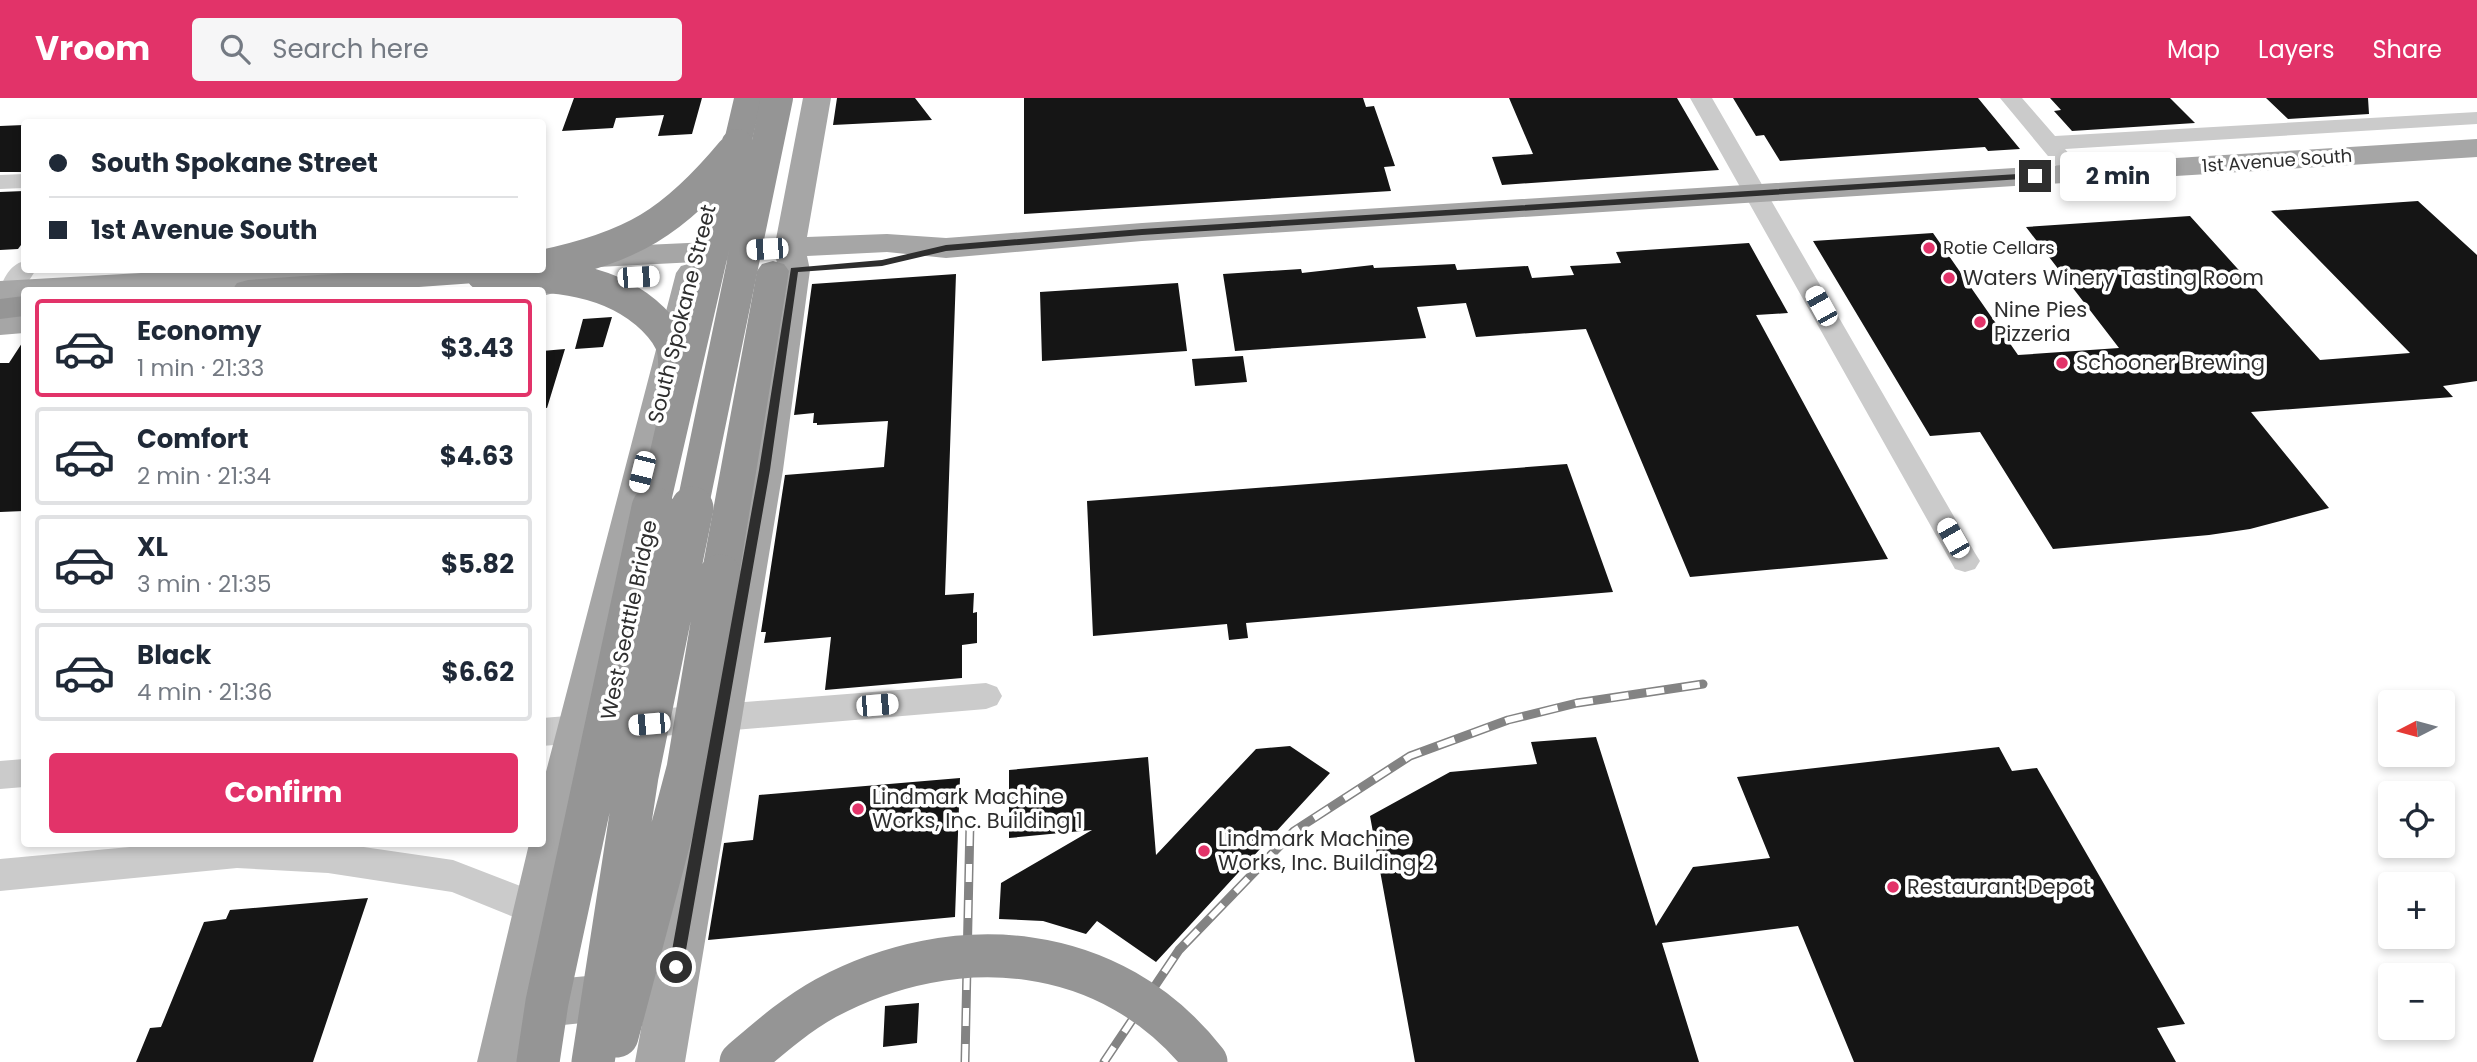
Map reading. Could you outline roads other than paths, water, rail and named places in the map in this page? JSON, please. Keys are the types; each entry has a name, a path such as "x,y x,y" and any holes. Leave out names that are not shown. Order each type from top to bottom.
{"highway":[{"name":"West Seattle Bridge","path":"538,1062 531,1004 748,98"},
{"name":"West Seattle Bridge","path":"593,1062 637,776 777,98"},
{"path":"546,265 602,252 639,237 668,220 701,190 737,145"},
{"path":"610,1062 688,769 736,481 786,263"},
{"path":"486,282 513,273"},
{"path":"294,287 572,279 621,294 647,311 672,348 675,406"},
{"path":"741,1062 789,1021 824,998 861,980 935,958 972,954 1046,960 1081,970 1114,985 1146,1003 1175,1027 1206,1062"},
{"path":"527,1062 531,1004"}],"main road":[{"name":"South Spokane Street","path":"546,835 560,731 610,598 736,98"},
{"path":"660,1062 744,588 786,263 799,209 817,98"},
{"name":"1st Avenue South","path":"546,259 695,264 882,263 946,248 1142,232 2477,148"},
{"name":"1st Avenue South","path":"486,282 623,278 695,264"},
{"path":"178,287 325,273"},
{"path":"610,598 744,588"},
{"name":"South Spokane Street","path":"502,1062 531,1004 536,909 544,847"},
{"path":"531,1004 672,991"}],"street":[{"path":"1701,98 1965,561"},
{"path":"2011,98 2075,174"},
{"name":"1st Avenue South","path":"2048,143 2477,118"},
{"path":"0,182 21,181"},
{"path":"560,731 986,695"},
{"path":"0,775 21,773"},
{"path":"0,875 237,852 315,856 453,876 536,909"}],"railway":[{"path":"1104,1062 1179,950 1294,831 1410,756 1508,720 1577,703 1703,684"},
{"path":"965,1062 970,821"}],"place":[{"name":"Rotie Cellars","path":"1929,248"},
{"name":"Waters Winery Tasting Room","path":"1949,278"},
{"name":"Nine Pies Pizzeria","path":"1980,322"},
{"name":"Schooner Brewing","path":"2062,363"},
{"name":"Lindmark Machine Works, Inc. Building 1","path":"858,809"},
{"name":"Lindmark Machine Works, Inc. Building 2","path":"1204,851"},
{"name":"Restaurant Depot","path":"1893,887"}]}
